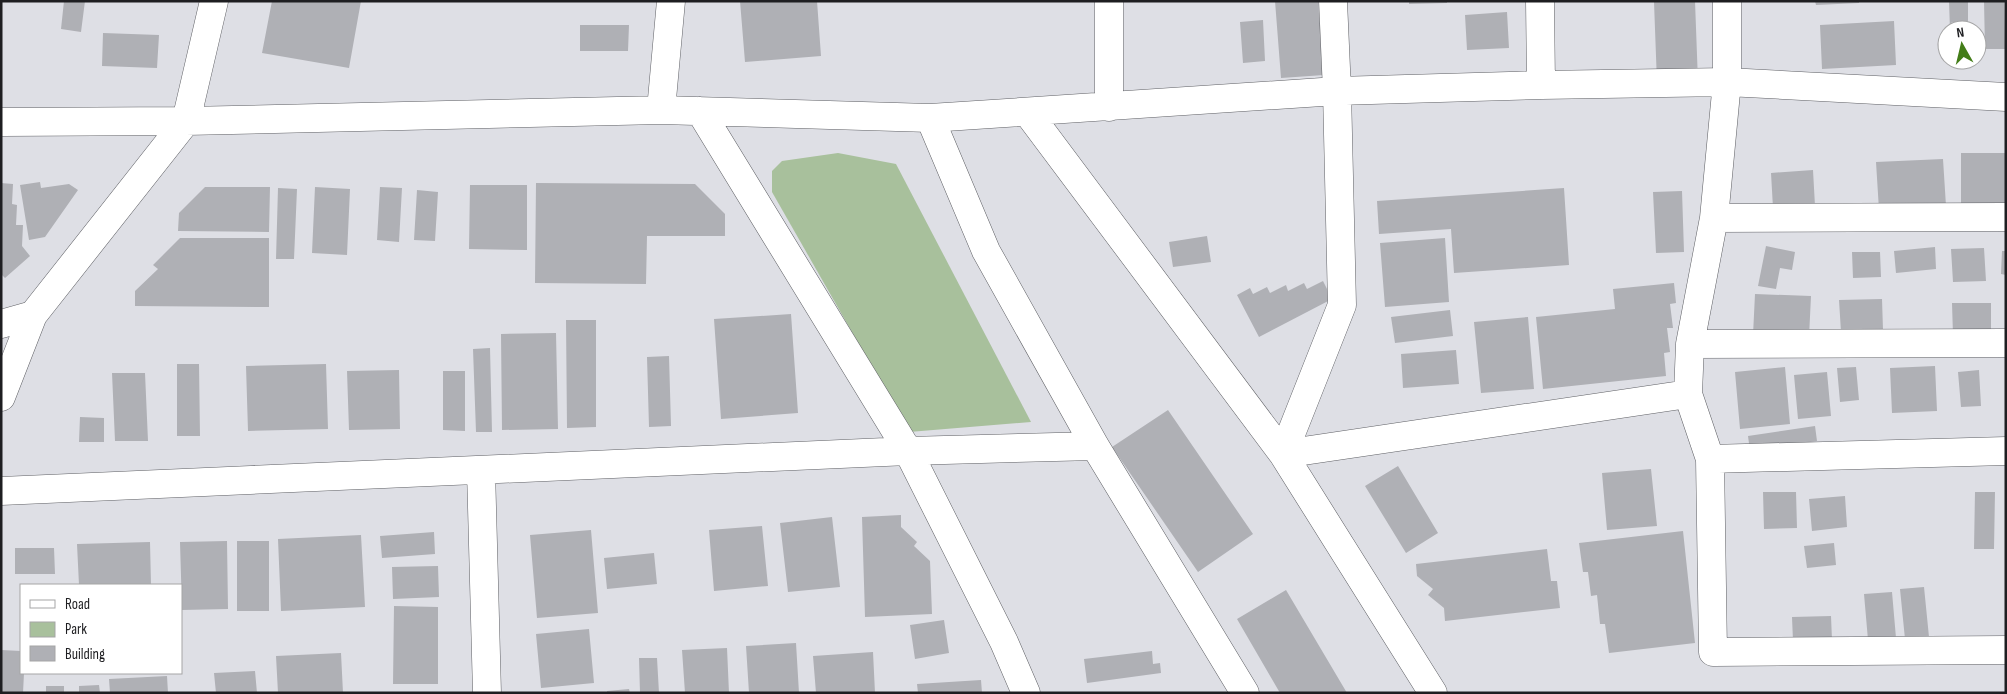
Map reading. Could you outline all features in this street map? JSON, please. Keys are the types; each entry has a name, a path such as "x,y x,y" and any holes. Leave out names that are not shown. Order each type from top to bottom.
{"street":[{"path":"1,397 33,315 186,120 214,1"},
{"path":"661,110 671,1"},
{"path":"1108,1 1109,107"},
{"path":"1284,454 1342,305 1333,1"},
{"path":"1540,1 1541,85"},
{"path":"1727,1 1727,82 1714,218 1690,344 1688,394 1710,459 1713,652 2006,650"},
{"path":"1,122 661,110 930,118 1337,91 1727,82 2006,97"},
{"path":"700,111 908,451 1004,642 1026,693"},
{"path":"1028,113 1284,454 1433,693"},
{"path":"930,118 986,251 1095,446 1245,693"},
{"path":"1714,218 2006,217"},
{"path":"1,324 33,315"},
{"path":"1690,344 2006,343"},
{"path":"1284,454 1688,394"},
{"path":"1,491 908,451 1095,446"},
{"path":"1710,459 2006,451"},
{"path":"481,470 487,693"}],"green space":[{"path":"838,153 896,164 1031,422 909,432 772,192 772,171 782,161"}],"building":[{"path":"64,1 85,1 81,32 61,29"},
{"path":"272,1 361,1 349,68 262,53"},
{"path":"740,1 817,1 821,56 745,62"},
{"path":"1275,1 1318,1 1324,75 1281,78"},
{"path":"1409,1 1447,1 1447,3 1409,4"},
{"path":"1695,1 1698,82 1657,83 1654,2"},
{"path":"1815,1 1859,1 1859,3 1816,5"},
{"path":"1949,1 1968,1 1968,20 1950,20"},
{"path":"1984,1 2004,1 2005,49 1987,49 1987,20 1984,20"},
{"path":"1507,12 1509,48 1467,50 1465,15"},
{"path":"1263,20 1265,61 1243,63 1240,22"},
{"path":"1894,21 1896,65 1822,69 1820,25"},
{"path":"580,25 629,25 628,51 580,51"},
{"path":"103,33 159,35 157,68 102,66"},
{"path":"1961,153 2006,153 2006,206 1961,207"},
{"path":"1943,159 1946,206 1879,210 1876,162"},
{"path":"1813,170 1815,206 1773,208 1771,173"},
{"path":"40,182 41,188 69,184 78,190 45,237 29,240 20,185"},
{"path":"1,183 13,184 12,204 17,205 16,225 23,225 22,246 30,256 5,278 1,274"},
{"path":"536,183 695,184 725,214 725,236 647,236 646,284 535,283"},
{"path":"470,185 527,185 527,250 469,249"},
{"path":"205,187 270,187 269,232 178,231 179,213"},
{"path":"315,187 350,189 347,255 312,253"},
{"path":"380,187 402,188 399,242 377,240"},
{"path":"278,188 297,189 294,259 276,259"},
{"path":"1564,188 1569,265 1454,273 1451,229 1379,234 1377,201"},
{"path":"417,190 438,192 435,241 414,240"},
{"path":"1682,191 1684,252 1656,253 1653,192"},
{"path":"1207,236 1211,262 1173,267 1169,242"},
{"path":"180,238 269,238 269,307 135,306 135,291 158,269 153,265"},
{"path":"1445,238 1449,302 1385,307 1380,243"},
{"path":"1766,246 1795,252 1792,270 1780,268 1776,289 1758,286"},
{"path":"1935,247 1936,269 1896,273 1894,251"},
{"path":"1984,248 1986,281 1953,282 1951,249"},
{"path":"2002,251 2006,251 2006,275 2001,274"},
{"path":"1852,252 1880,252 1881,277 1853,278"},
{"path":"1323,281 1332,299 1259,337 1237,295 1250,288 1253,294 1267,287 1270,293 1286,285 1288,291 1304,283 1307,289"},
{"path":"1674,283 1676,303 1670,304 1673,328 1667,328 1670,352 1664,353 1666,376 1543,389 1536,317 1615,309 1613,289"},
{"path":"1755,294 1811,296 1809,337 1753,335"},
{"path":"1882,299 1883,330 1841,332 1839,300"},
{"path":"1952,303 1991,303 1991,334 1953,335"},
{"path":"1450,310 1453,336 1395,343 1391,317"},
{"path":"791,314 798,413 721,419 714,319"},
{"path":"1528,317 1534,389 1481,393 1474,322"},
{"path":"566,320 596,320 596,427 567,428"},
{"path":"556,333 558,429 502,430 501,334"},
{"path":"490,348 492,432 476,432 473,349"},
{"path":"1456,350 1459,384 1403,388 1401,354"},
{"path":"669,356 671,426 649,427 647,357"},
{"path":"177,364 199,364 200,436 177,436"},
{"path":"326,364 328,429 248,431 246,366"},
{"path":"1935,366 1937,411 1892,413 1890,368"},
{"path":"1785,367 1790,424 1740,429 1735,372"},
{"path":"1856,367 1859,400 1840,402 1837,368"},
{"path":"399,370 400,429 349,430 347,371"},
{"path":"1979,370 1981,406 1961,407 1958,372"},
{"path":"443,371 465,371 465,431 443,430"},
{"path":"1827,372 1831,416 1798,419 1794,375"},
{"path":"112,373 145,373 148,441 115,441"},
{"path":"1168,410 1253,534 1198,572 1112,447"},
{"path":"80,417 104,418 104,442 79,442"},
{"path":"1815,426 1817,441 1750,451 1748,436"},
{"path":"1398,466 1438,533 1406,553 1365,486"},
{"path":"1651,469 1657,526 1607,530 1602,473"},
{"path":"1763,492 1796,492 1797,528 1764,529"},
{"path":"1975,492 1995,492 1994,549 1974,549"},
{"path":"1845,496 1847,527 1812,531 1809,499"},
{"path":"901,515 901,527 917,542 914,546 930,561 932,614 865,617 862,517"},
{"path":"832,517 840,587 788,592 780,523"},
{"path":"762,526 768,586 714,591 709,530"},
{"path":"591,530 598,613 537,618 530,535"},
{"path":"1683,531 1695,643 1609,653 1605,624 1600,624 1597,595 1591,596 1588,572 1583,572 1579,543"},
{"path":"434,532 435,554 382,558 380,536"},
{"path":"361,535 365,607 281,611 278,539"},
{"path":"227,541 228,609 182,610 180,542"},
{"path":"237,541 269,541 269,611 237,611"},
{"path":"150,542 151,584 79,584 77,544"},
{"path":"1834,543 1836,565 1807,568 1804,546"},
{"path":"15,548 54,548 55,574 15,574"},
{"path":"1547,549 1551,581 1557,581 1560,608 1445,621 1444,608 1428,595 1433,589 1417,576 1416,564"},
{"path":"654,553 657,584 607,589 604,558"},
{"path":"438,566 439,597 393,599 392,567"},
{"path":"1924,587 1929,637 1905,639 1900,589"},
{"path":"1286,590 1347,693 1280,693 1237,619"},
{"path":"1892,592 1896,638 1868,640 1864,594"},
{"path":"394,606 438,607 438,684 393,684"},
{"path":"1831,616 1832,640 1793,641 1792,617"},
{"path":"944,620 949,653 915,659 910,625"},
{"path":"589,629 594,683 541,688 536,634"},
{"path":"796,643 799,693 749,693 746,646"},
{"path":"727,648 729,693 685,693 682,650"},
{"path":"1,650 20,651 20,674 24,674 23,693 1,693"},
{"path":"1152,651 1153,664 1160,663 1161,673 1087,683 1084,659"},
{"path":"873,652 875,693 816,693 813,656"},
{"path":"341,653 343,693 278,693 276,656"},
{"path":"639,658 657,658 659,693 640,693"},
{"path":"255,671 257,693 216,693 214,673"},
{"path":"167,676 168,693 110,693 109,679"},
{"path":"981,680 982,693 918,693 917,684"},
{"path":"99,685 100,693 79,693 79,686"},
{"path":"46,686 64,686 64,693 46,693"},
{"path":"629,689 630,693 607,693 607,691"}]}
